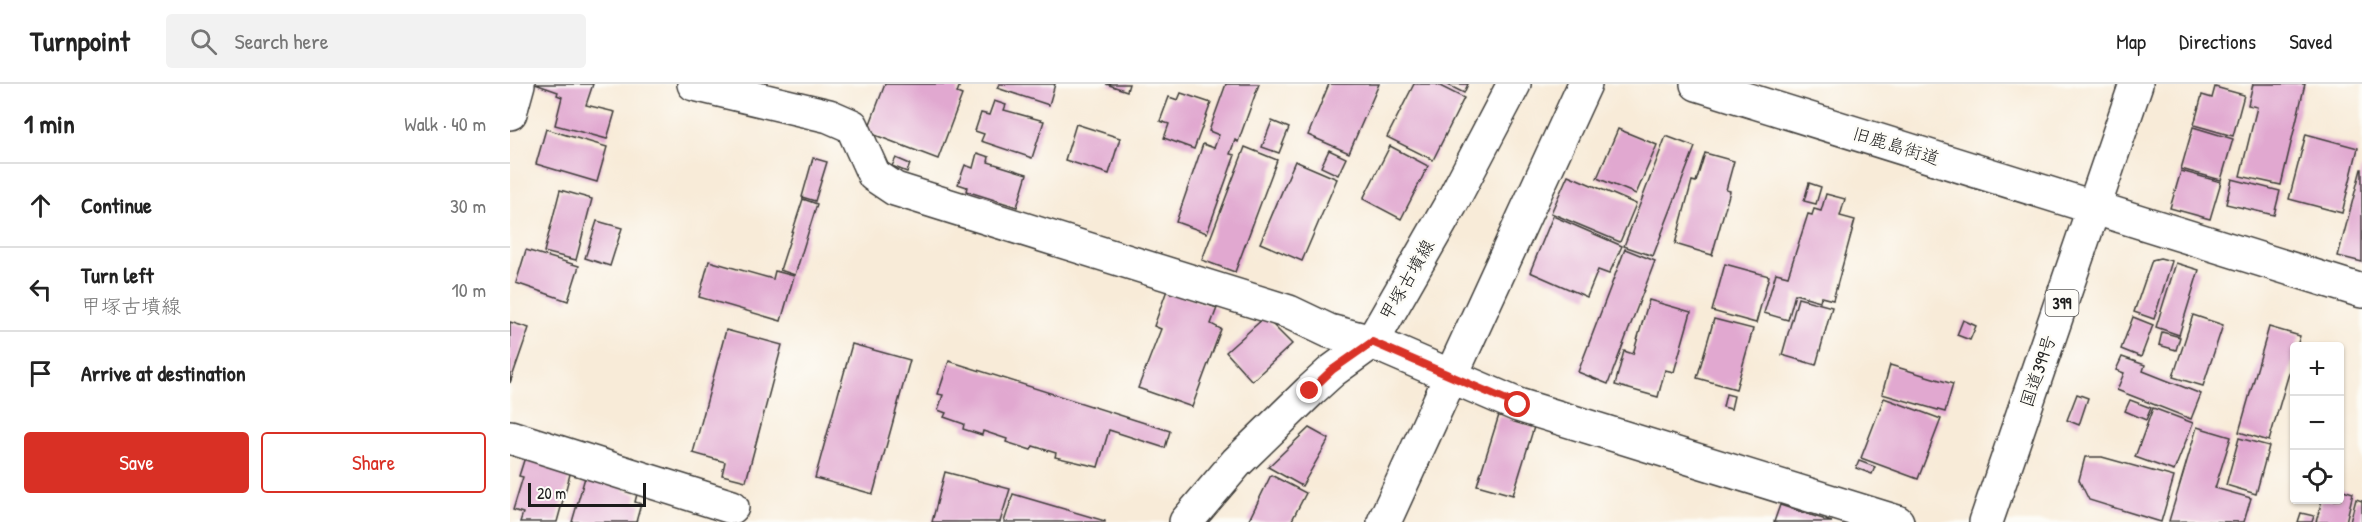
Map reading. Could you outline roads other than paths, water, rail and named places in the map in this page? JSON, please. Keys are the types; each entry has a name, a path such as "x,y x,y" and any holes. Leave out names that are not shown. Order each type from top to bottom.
{"main road":[{"path":"510,113 518,84"},
{"path":"694,84 829,116 852,126 874,175 895,189 1289,312 1329,331 1372,342 1518,405 1897,522"},
{"name":"甲塚古墳線","path":"1186,522 1237,462 1332,370 1372,342 1451,204 1514,84"},
{"path":"1384,522 1453,376 1585,84"},
{"name":"旧鹿島街道","path":"1697,84 2362,291"},
{"name":"国道399号","path":"1986,522 2136,84"},
{"path":"510,437 732,507"}]}
